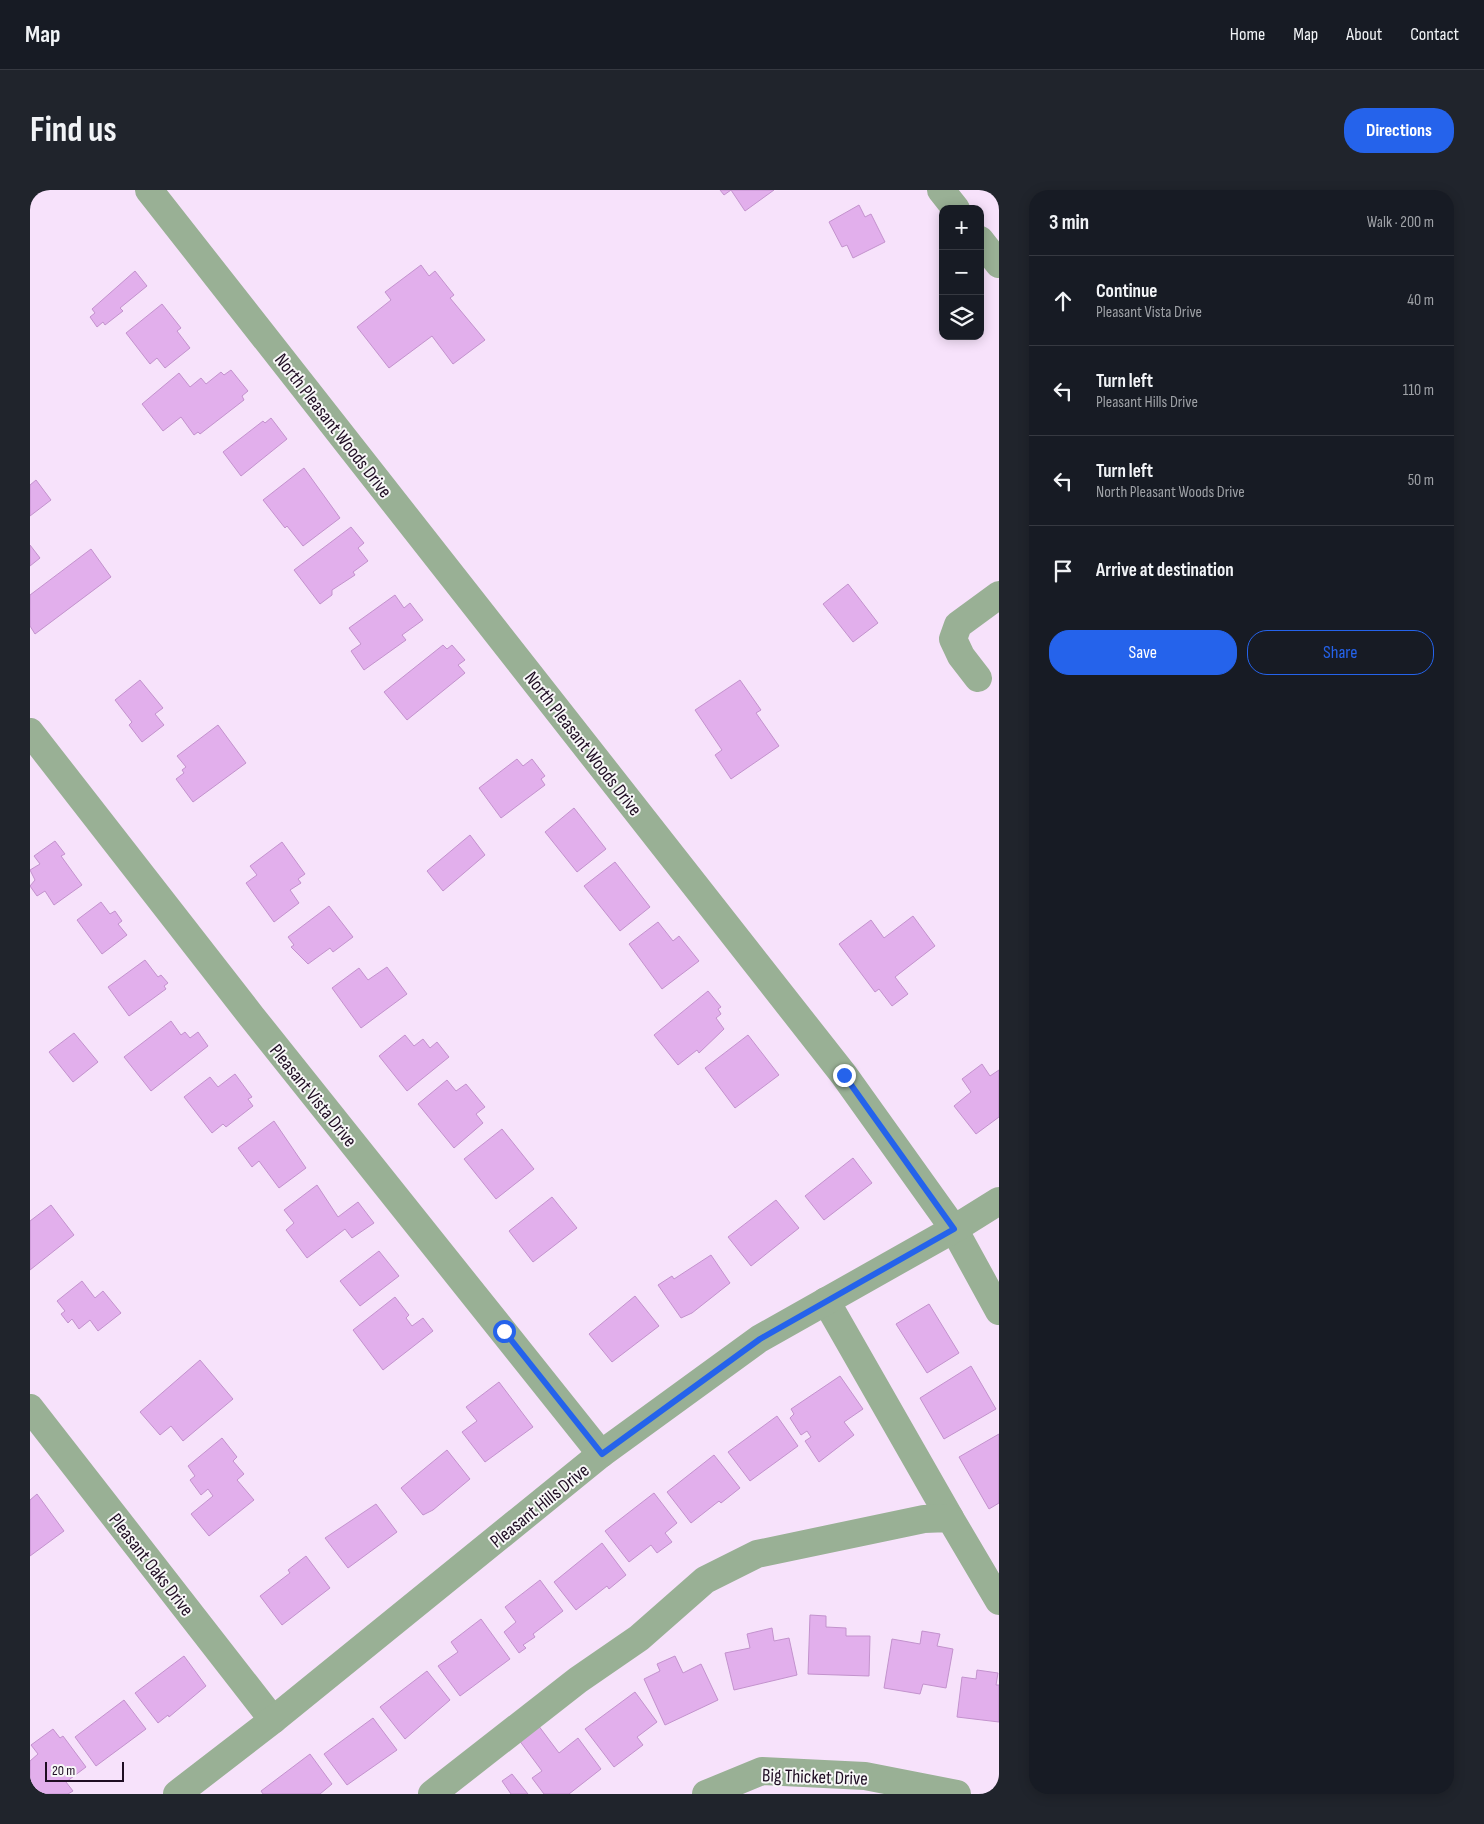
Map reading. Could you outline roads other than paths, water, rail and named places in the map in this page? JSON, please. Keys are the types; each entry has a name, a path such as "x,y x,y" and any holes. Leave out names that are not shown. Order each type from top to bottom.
{"street":[{"name":"North Pleasant Woods Drive","path":"149,190 844,1075 954,1229 999,1311"},
{"path":"941,190 953,205"},
{"path":"984,245 999,264"},
{"path":"978,678 961,656 953,639 958,625 999,595"},
{"name":"Pleasant Vista Drive","path":"30,732 252,1017 602,1454"},
{"name":"Pleasant Hills Drive","path":"177,1794 273,1720 602,1454 760,1339 954,1229 999,1201"},
{"path":"826,1301 999,1601"},
{"name":"Pleasant Oaks Drive","path":"30,1408 273,1720"},
{"path":"432,1794 578,1680 639,1638 705,1580 757,1554 924,1519 950,1518"},
{"name":"Big Thicket Drive","path":"706,1794 762,1771 865,1776 957,1794"}]}
